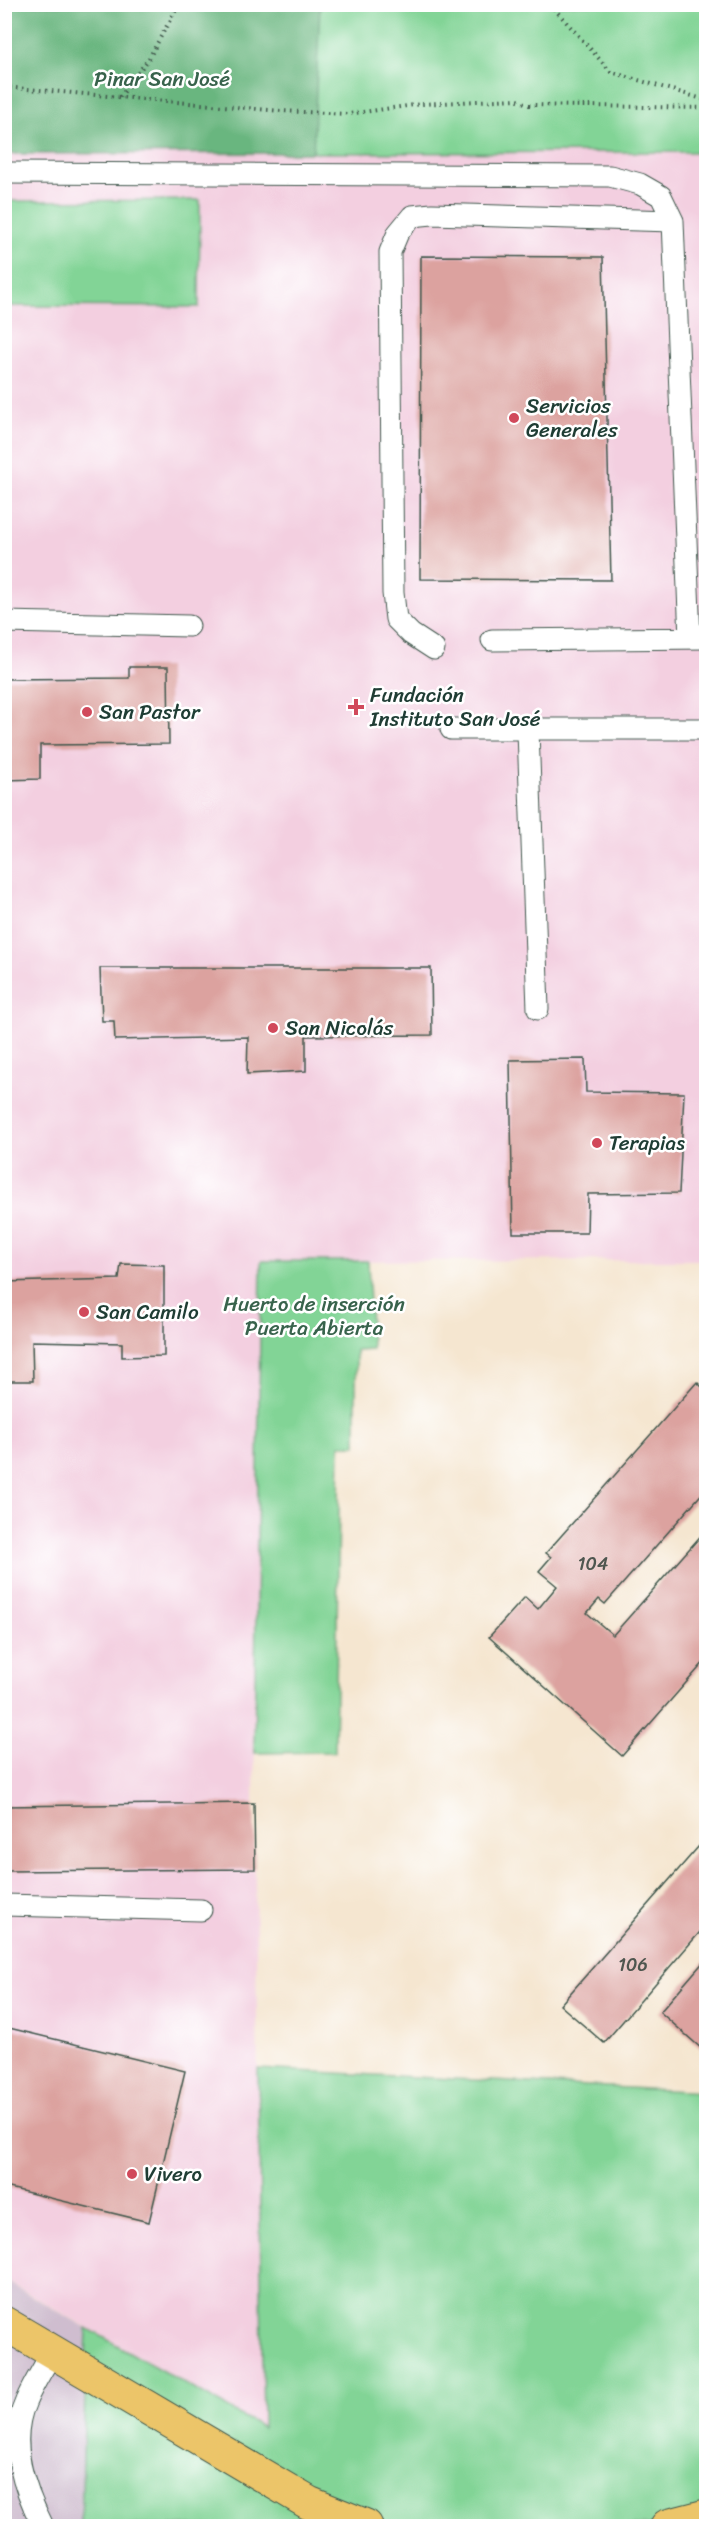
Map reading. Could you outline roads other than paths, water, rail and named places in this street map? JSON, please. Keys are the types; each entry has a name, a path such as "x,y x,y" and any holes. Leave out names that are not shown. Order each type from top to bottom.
{"main road":[{"path":"4,2323 309,2503 366,2526"},
{"path":"667,2526 706,2516"}],"lane":[{"path":"4,173 610,176 640,184 661,196 673,221 698,638 492,640"},
{"path":"434,648 411,634 396,619 393,593 390,252 398,233 412,216 432,214 673,221"},
{"path":"4,622 189,626"},
{"path":"451,729 706,729"},
{"path":"528,730 538,1009"},
{"path":"4,1905 201,1910"},
{"path":"43,2526 27,2492 19,2456 18,2430 25,2403 52,2352"}],"place":[{"name":"Servicios Generales","path":"514,418"},
{"name":"Fundación Instituto San José","path":"356,707"},
{"name":"San Pastor","path":"87,712"},
{"name":"San Nicolás","path":"273,1028"},
{"name":"Terapias","path":"597,1143"},
{"name":"San Camilo","path":"84,1312"},
{"name":"Vivero","path":"132,2174"}],"park label":[{"name":"Pinar San José","path":"162,79"},
{"name":"Huerto de inserción Puerta Abierta","path":"314,1316"}]}
